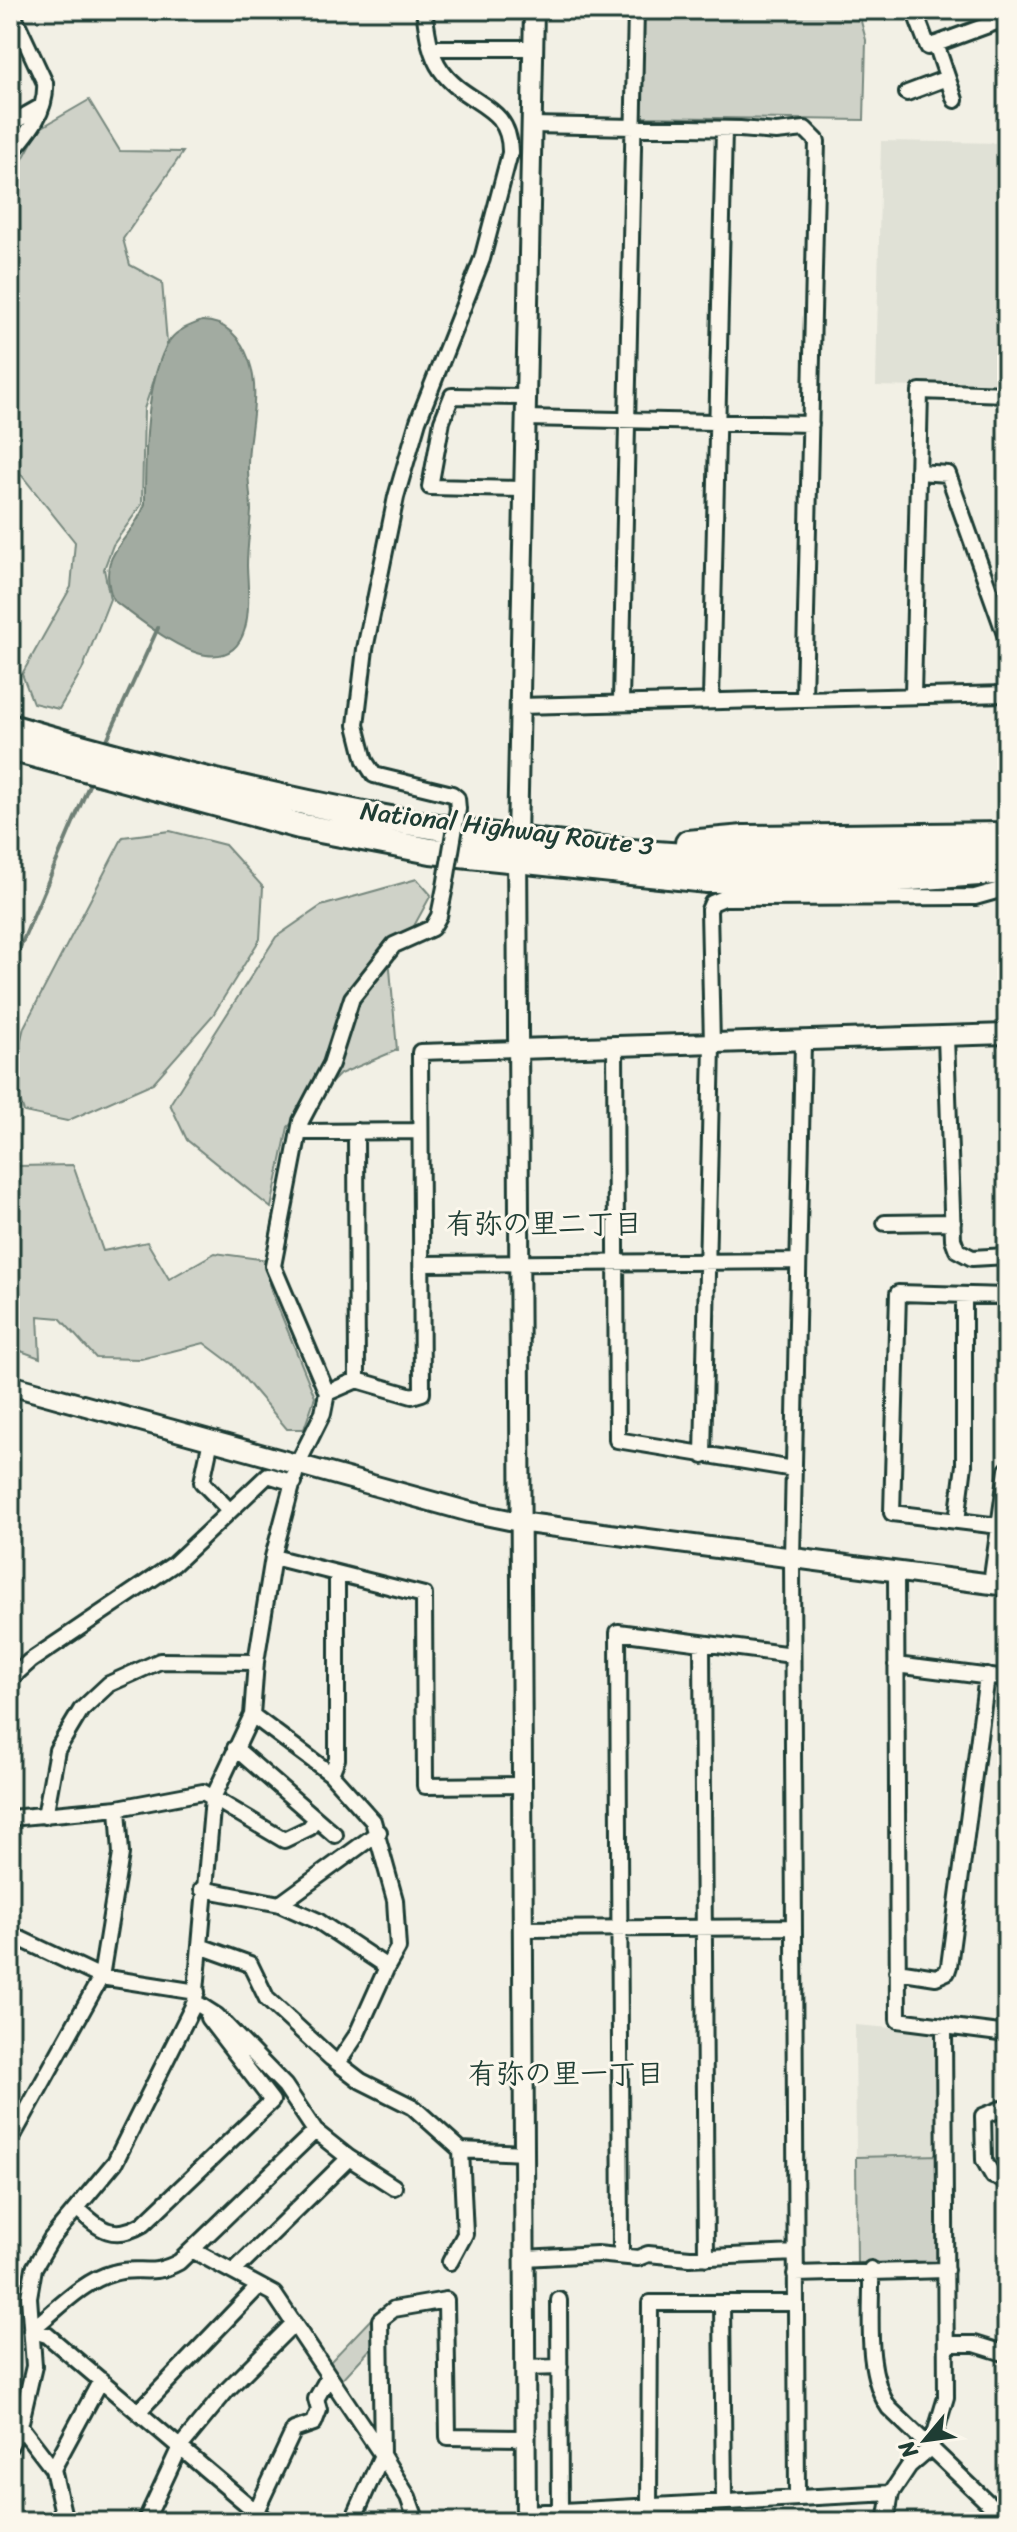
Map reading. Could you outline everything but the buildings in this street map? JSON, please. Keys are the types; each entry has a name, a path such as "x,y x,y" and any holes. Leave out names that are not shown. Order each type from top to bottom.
{"highway":[{"name":"National Highway Route 3","path":"10,727 58,751 141,775 315,806 517,850 707,880 940,876 1003,883"},
{"name":"National Highway Route 3","path":"10,748 58,751"},
{"name":"National Highway Route 3","path":"517,850 815,859 1005,838"}],"street":[{"path":"10,154 33,127 42,106 45,83 11,10"},
{"path":"10,2446 20,2426 34,2366 29,2297 34,2268 51,2239 115,2162 196,1997 202,1889 213,1798 252,1715 256,1662 273,1557 298,1463 323,1413 327,1393 273,1266 301,1121 331,1064 352,998 394,945 432,928 439,916 445,887 458,809 457,798 452,794 374,775 365,761 356,725 365,649 396,497 418,421 482,259 510,153 510,136 498,113 463,94 442,71 431,48 424,10"},
{"path":"534,10 517,850 526,2518 560,2511 624,2515 649,2506 891,2493"},
{"path":"621,702 636,10"},
{"path":"914,10 928,47 1003,21"},
{"path":"936,44 955,100"},
{"path":"431,48 533,48"},
{"path":"907,93 947,78"},
{"path":"10,124 42,106"},
{"path":"531,125 776,132 805,129 817,141 804,699"},
{"path":"711,700 724,129"},
{"path":"913,695 920,391 1007,394"},
{"path":"522,489 430,487 442,421 452,396 525,397"},
{"path":"524,418 811,424"},
{"path":"918,472 948,474 1007,640"},
{"path":"519,706 1007,694"},
{"path":"703,1456 712,1044 709,910 712,903 724,898 975,897 1003,883"},
{"path":"327,1393 357,1380 412,1396 422,1393 420,1052 1007,1034"},
{"path":"946,1037 953,1239 961,1254 972,1258 1007,1256"},
{"path":"797,2497 792,1558 803,1041"},
{"path":"615,1045 617,1440 794,1469"},
{"path":"356,1131 357,1380"},
{"path":"299,1132 420,1131"},
{"path":"885,1223 953,1222"},
{"path":"422,1264 798,1261"},
{"path":"999,1526 892,1513 898,1293 1007,1296"},
{"path":"957,1521 964,1465 964,1295"},
{"path":"10,1385 470,1512 519,1522 999,1585 999,1526 1007,1470"},
{"path":"211,1440 202,1482 230,1511"},
{"path":"10,1679 30,1661 174,1564 268,1475 294,1483"},
{"path":"273,1557 424,1595 425,1786 522,1785"},
{"path":"896,1571 898,2020 1007,2034"},
{"path":"331,1774 337,1759 337,1575"},
{"path":"621,2254 618,1632 792,1655"},
{"path":"702,1644 706,2258"},
{"path":"45,1816 57,1750 81,1710 109,1684 160,1661 256,1662"},
{"path":"896,1665 1007,1679"},
{"path":"897,1971 936,1977 947,1972 987,1676"},
{"path":"252,1715 331,1774 364,1810 379,1832 395,1900 398,1948 356,2036 338,2063"},
{"path":"235,1748 335,1835"},
{"path":"10,1818 118,1808 203,1792 284,1840 309,1828 316,1819"},
{"path":"10,2141 101,1977 121,1854 118,1808"},
{"path":"280,1904 379,1832"},
{"path":"202,1889 280,1904 318,1921 387,1967"},
{"path":"522,1929 794,1927"},
{"path":"10,1934 101,1977 196,1997 285,2086 315,2131 394,2187"},
{"path":"200,1946 250,1964 267,1999 338,2063 361,2081 413,2107 461,2150 523,2153"},
{"path":"78,2209 100,2230 128,2233 143,2224 272,2101 196,1997"},
{"path":"886,2522 891,2493 909,2466 931,2447 946,2397 944,2026"},
{"path":"1007,2110 983,2116 984,2160 993,2176 1007,2181"},
{"path":"31,2330 83,2288 104,2276 116,2272 160,2272 192,2250 315,2131"},
{"path":"450,2262 465,2234 461,2150"},
{"path":"234,2271 349,2158"},
{"path":"192,2250 274,2294 382,2455 408,2497 417,2522"},
{"path":"525,2258 621,2254 638,2258 648,2254 706,2258 795,2253"},
{"path":"795,2274 871,2269 946,2270"},
{"path":"871,2269 874,2376 889,2408 1007,2521"},
{"path":"139,2411 259,2286"},
{"path":"352,2522 382,2455 380,2320 394,2309 446,2300 448,2437 525,2438"},
{"path":"559,2300 560,2511"},
{"path":"649,2506 650,2303 795,2303"},
{"path":"722,2304 724,2501"},
{"path":"145,2522 180,2447 227,2390 294,2323"},
{"path":"31,2330 47,2335 180,2447 253,2517 268,2522"},
{"path":"946,2344 1005,2347"},
{"path":"525,2368 560,2367"},
{"path":"253,2517 294,2430 314,2423 319,2410 316,2399 329,2376"},
{"path":"53,2469 101,2380"},
{"path":"20,2426 53,2469 65,2522"}],"shaded area":[{"path":"643,10 858,10 866,40 864,120 641,117"},
{"path":"89,100 120,151 183,152 123,239 130,265 162,282 167,343 144,409 142,504 113,545 104,569 110,599 82,670 59,709 33,703 22,674 71,587 75,542 19,472 10,469 10,183 39,129"},
{"path":"881,141 1007,143 1007,389 876,386"},
{"path":"202,321 218,324 237,338 249,360 254,387 248,455 251,511 246,624 242,638 234,648 222,654 206,655 170,640 113,600 108,570 111,558 145,504 148,419 162,356 176,333"},
{"path":"10,790 18,793 21,823 10,853"},
{"path":"170,831 225,845 263,887 260,939 213,1015 153,1083 67,1121 24,1112 12,1077 24,1027 123,837"},
{"path":"417,879 431,895 414,926 389,957 397,1050 340,1074 288,1127 271,1208 187,1140 170,1104 276,937 321,906"},
{"path":"73,1165 103,1251 147,1242 169,1279 215,1253 267,1260 271,1290 315,1397 304,1429 287,1429 232,1364 204,1343 141,1359 96,1358 60,1318 38,1316 40,1358 10,1347 10,1171 17,1166"},
{"path":"855,2025 941,2032 940,2155 856,2156"},
{"path":"940,2155 940,2260 935,2264 857,2265 856,2157"},
{"path":"373,2317 373,2346 341,2381 329,2363"}],"waterway":[{"path":"105,744 158,628"},
{"path":"10,971 92,778"}],"district":[{"name":"有弥の里二丁目","path":"544,1223"},
{"name":"有弥の里一丁目","path":"566,2073"}]}
